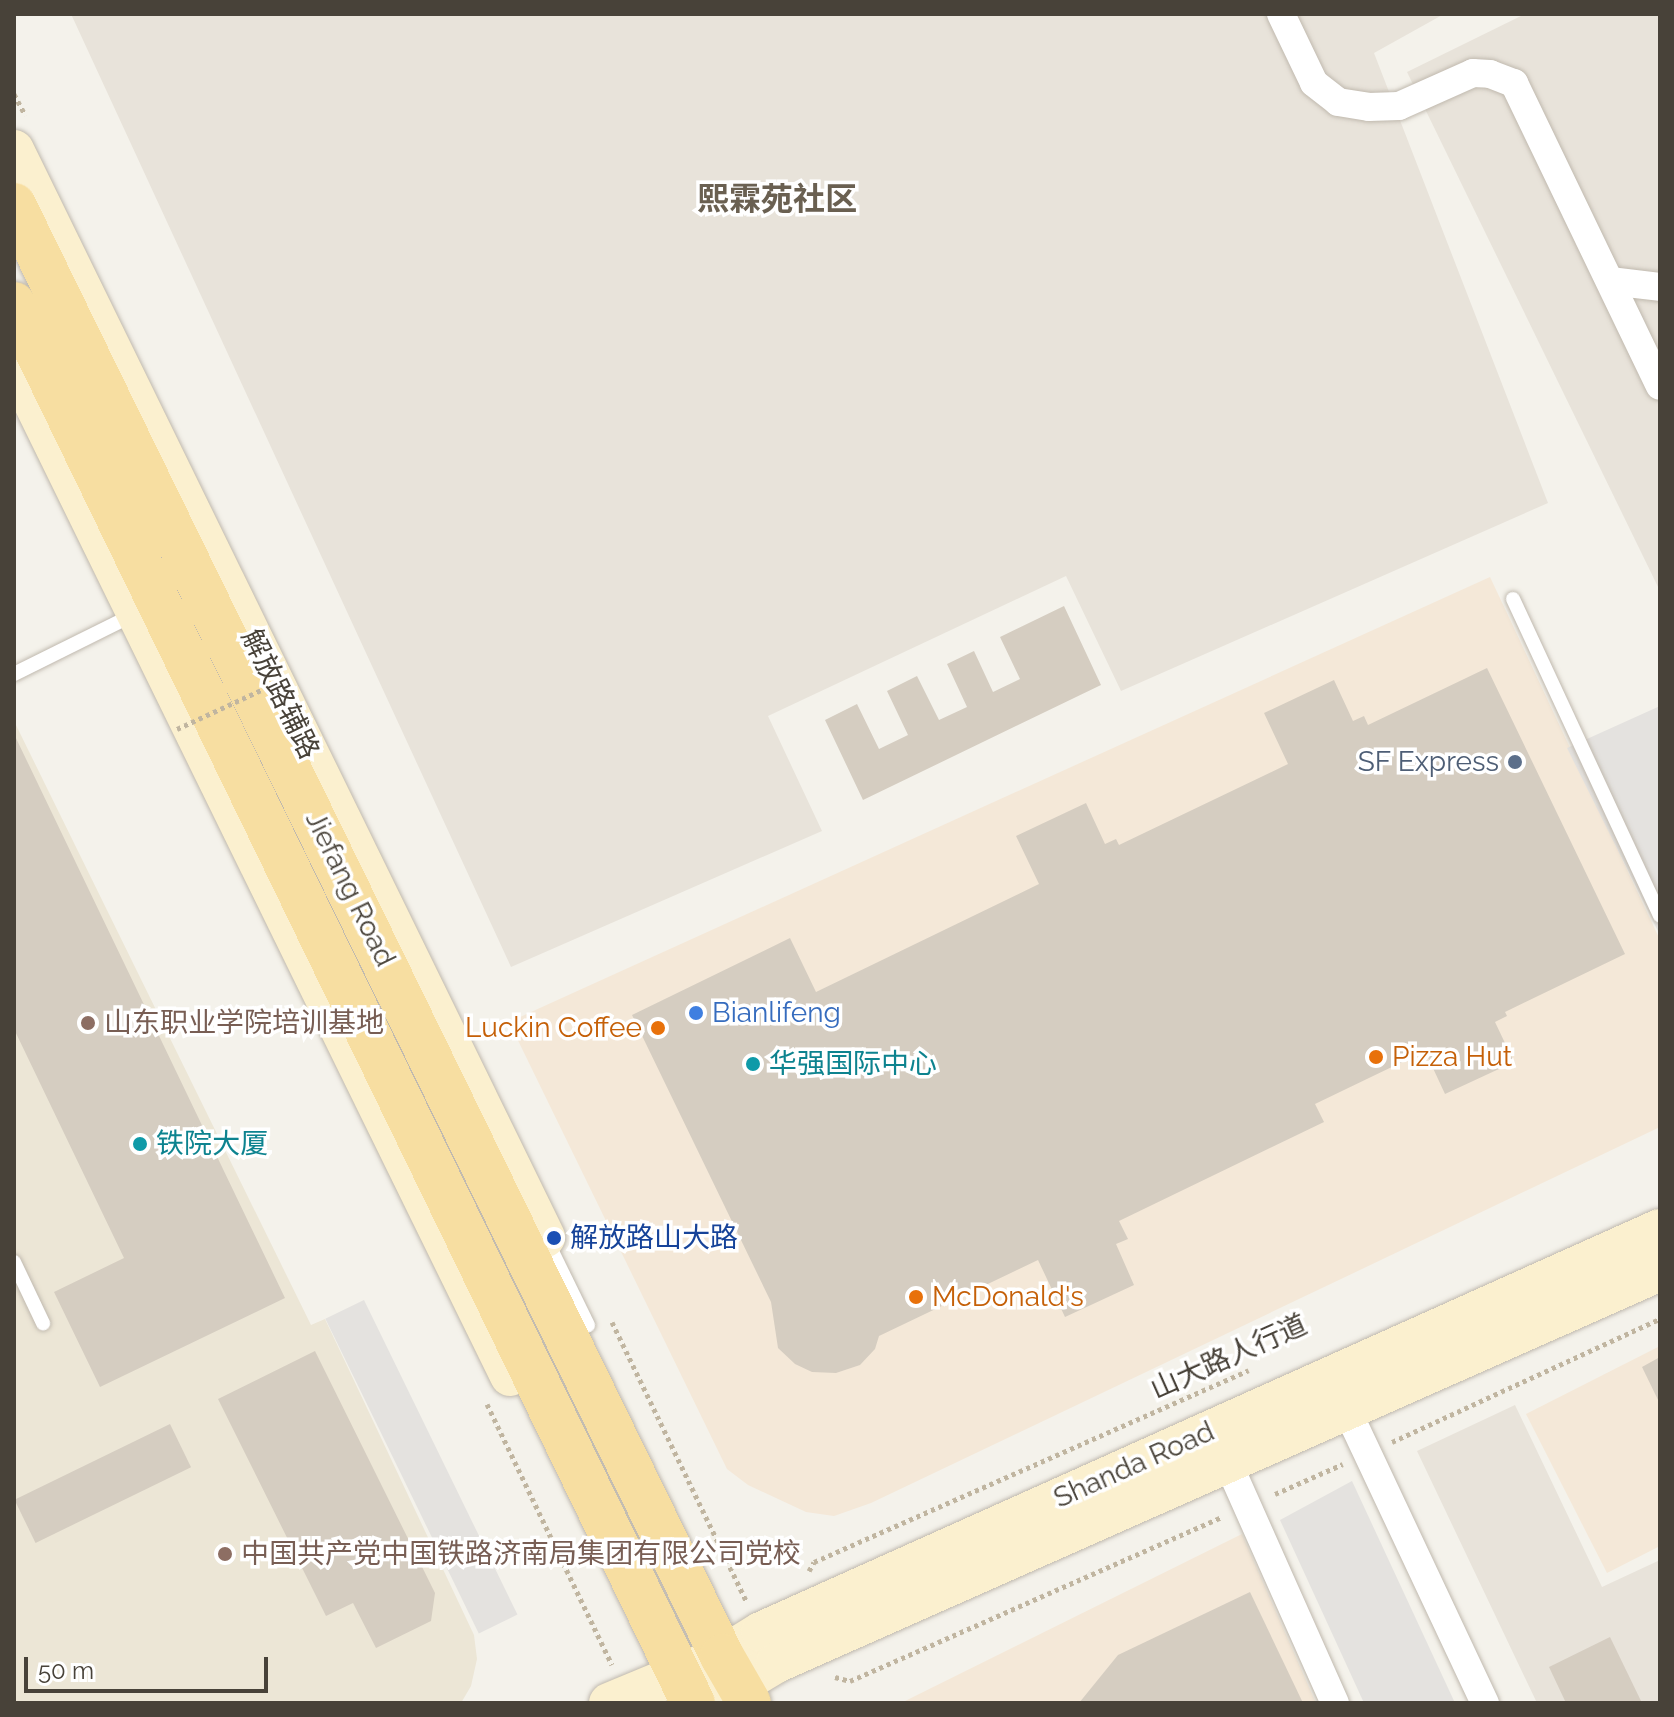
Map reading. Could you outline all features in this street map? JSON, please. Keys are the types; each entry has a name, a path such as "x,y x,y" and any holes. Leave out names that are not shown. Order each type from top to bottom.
{"main road":[{"name":"Jiefang Road","path":"14,205 586,1346 730,1686"},
{"name":"Jiefang Road","path":"14,304 526,1382 685,1688"}],"street":[{"path":"1281,14 1314,83 1338,102 1369,107 1399,106 1473,73 1490,74 1514,83 1660,386"},
{"name":"解放路辅路","path":"14,150 545,1237"},
{"path":"1610,281 1660,287"},
{"path":"14,363 526,1382"},
{"name":"Shanda Road","path":"730,1686 761,1632 1660,1229"},
{"name":"Shanda Road","path":"609,1703 685,1688 730,1686 1660,1271"},
{"path":"1347,1410 1485,1703"},
{"path":"1228,1463 1335,1703"}],"lane":[{"path":"1513,599 1660,916"},
{"path":"14,674 137,613"},
{"name":"解放路辅路","path":"545,1237 586,1346"},
{"path":"14,1262 43,1323"}],"path":[{"path":"177,729 285,679"},
{"name":"山大路人行道","path":"814,1562 1251,1369"}],"shaded area":[{"path":"71,14 1444,14 1374,53 1548,503 1121,691 1066,576 768,716 822,831 511,967"},
{"path":"1525,14 1660,14 1660,591 1407,72"},
{"path":"1490,577 1660,940 1660,1127 871,1503 834,1516 806,1512 748,1485 727,1469 509,1022"},
{"path":"1660,706 1660,935 1567,748"},
{"path":"14,721 311,1325 325,1319 474,1635 477,1659 471,1686 461,1703 14,1703"},
{"path":"364,1300 517,1615 479,1633 325,1319"},
{"path":"1660,1346 1660,1546 1607,1573 1526,1414"},
{"path":"1515,1405 1602,1587 1660,1560 1660,1703 1537,1703 1417,1451"},
{"path":"1352,1481 1455,1703 1364,1703 1280,1520"},
{"path":"1242,1534 1316,1703 901,1703"}],"building":[{"path":"1064,606 1101,685 863,800 825,720 857,704 879,749 908,735 887,691 917,676 939,720 967,707 947,664 974,651 993,692 1020,679 1000,637"},
{"path":"1487,668 1625,954 1505,1012 1507,1016 1495,1022 1514,1062 1445,1094 1425,1051 1315,1104 1324,1122 1119,1221 1128,1239 1116,1244 1134,1285 1065,1317 1038,1260 879,1336 875,1349 860,1365 836,1373 812,1372 795,1364 778,1348 771,1302 632,1015 790,938 816,992 1039,884 1016,836 1086,803 1105,844 1116,839 1119,845 1288,764 1264,713 1334,680 1353,721 1364,716 1368,725"},
{"name":"山东职业学院培训基地","path":"14,734 285,1298 100,1387 54,1292 124,1258 14,1029"},
{"path":"315,1351 435,1593 431,1621 376,1648 353,1603 326,1616 218,1399"},
{"path":"1660,1357 1660,1404 1642,1367"},
{"path":"170,1424 191,1467 36,1543 15,1500"},
{"path":"1250,1592 1303,1703 1079,1703 1118,1655"},
{"path":"1610,1637 1642,1703 1566,1703 1549,1667"}],"place":[{"name":"SF Express","path":"1515,762"},
{"name":"Bianlifeng","path":"696,1013"},
{"name":"山东职业学院培训基地","path":"88,1023"},
{"name":"Luckin Coffee","path":"658,1028"},
{"name":"Pizza Hut","path":"1376,1057"},
{"name":"华强国际中心","path":"753,1064"},
{"name":"铁院大厦","path":"140,1144"},
{"name":"解放路山大路","path":"554,1238"},
{"name":"McDonald's","path":"916,1297"},
{"name":"中国共产党中国铁路济南局集团有限公司党校","path":"225,1554"}],"district":[{"name":"熙霖苑社区","path":"777,199"}]}
